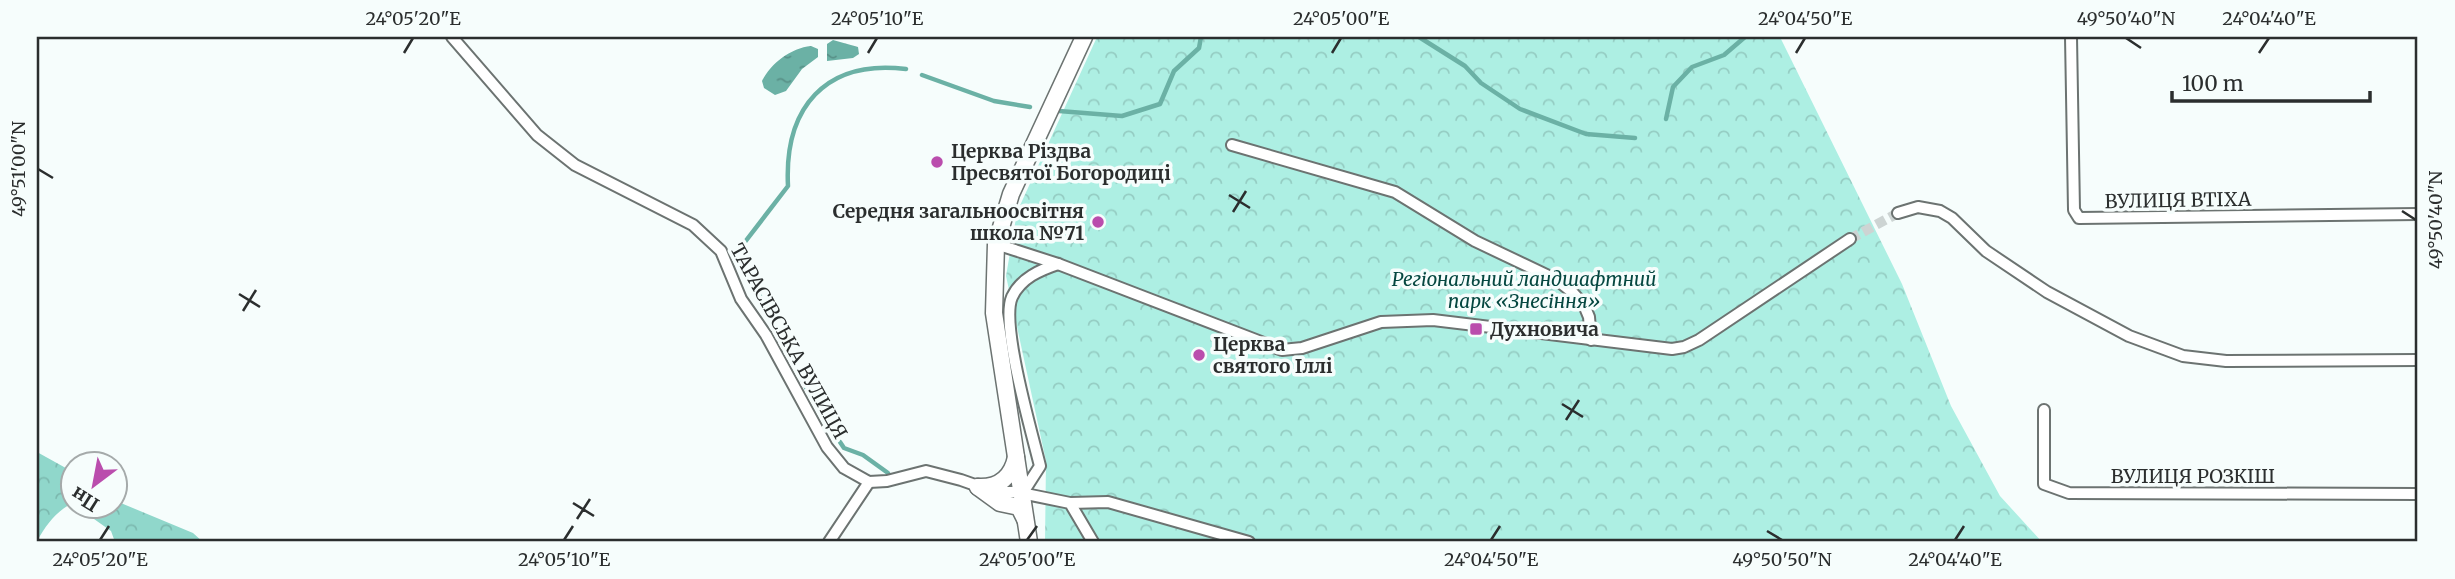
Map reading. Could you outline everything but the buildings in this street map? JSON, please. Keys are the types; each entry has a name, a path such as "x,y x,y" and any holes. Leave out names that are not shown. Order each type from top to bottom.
{"main road":[{"path":"1030,542 994,313 996,244 1011,194 1084,37"},
{"path":"978,487 990,488 1006,478 1014,467 1016,455"},
{"path":"978,487 1000,503 1019,507 1026,521"}],"street":[{"name":"ТАРАСІВСЬКА ВУЛИЦЯ","path":"452,37 537,135 575,165 693,225 721,251 741,299 766,335 827,447 844,468 869,482"},
{"name":"ВУЛИЦЯ ВТІХА","path":"2071,37 2074,210 2080,218 2418,214"},
{"path":"1232,145 1395,192 1475,241 1557,280 1584,305 1590,317 1591,340"},
{"path":"1898,213 1918,207 1940,211 1952,218 1986,251 2048,292 2129,336 2183,356 2226,361 2418,360"},
{"path":"996,244 1058,264 1282,350 1302,348 1381,322 1433,320 1655,348 1684,347 1699,340 1850,239"},
{"path":"1022,494 1040,466 1010,337 1009,306 1012,295 1035,272 1058,264"},
{"name":"ВУЛИЦЯ РОЗКІШ","path":"2043,410 2044,484 2069,494 2418,494"},
{"path":"828,542 869,482 887,481 926,471 995,492 1070,503 1108,502 1249,542"},
{"path":"1070,503 1093,542"}],"green space":[{"name":"Регіональний ландшафтний парк «Знесіння»","path":"1097,37 1780,37 1902,284 1951,406 2000,496 2042,542 1045,542 1046,461 1006,276 1017,212"},
{"path":"37,452 60,465 60,512 37,541"},
{"path":"130,507 193,533 203,542 115,542 111,531 95,520 130,520"}],"water":[{"path":"833,40 858,47 859,54 853,58 827,61 827,44"},
{"path":"811,46 818,49 818,57 802,69 786,91 775,95 764,88 762,81 776,63 789,53"}],"waterway":[{"path":"1059,111 1122,116 1160,104 1174,71 1199,48 1201,37"},
{"path":"1419,37 1465,66 1481,83 1520,109 1586,134 1635,138"},
{"path":"1666,119 1673,87 1692,67 1724,55 1745,37"},
{"path":"738,251 788,186 793,133 802,112 815,94 832,81 853,72 878,68 906,69"},
{"path":"922,75 994,101 1030,107"},
{"path":"742,261 808,391 835,433"},
{"path":"840,442 844,448 863,455 888,473"}],"tunnel":[{"path":"1850,239 1898,213"}],"place":[{"name":"Церква Різдва Пресвятої Богородиці","path":"937,162"},
{"name":"Середня загальноосвітня школа №71","path":"1098,222"},
{"name":"Духновича","path":"1476,329"},
{"name":"Церква святого Іллі","path":"1199,355"}]}
